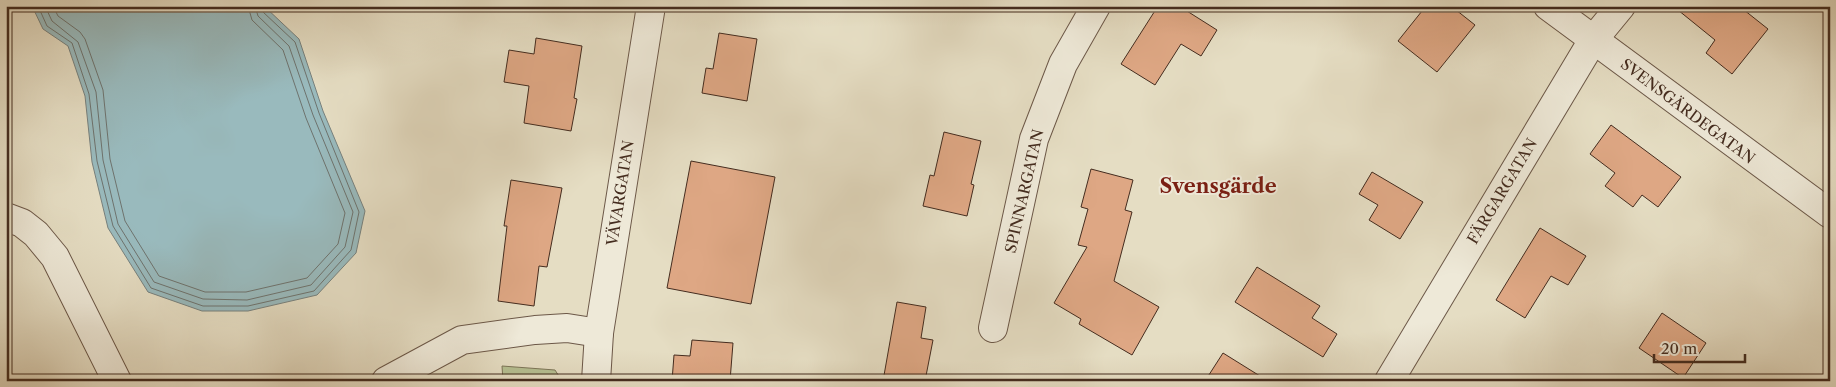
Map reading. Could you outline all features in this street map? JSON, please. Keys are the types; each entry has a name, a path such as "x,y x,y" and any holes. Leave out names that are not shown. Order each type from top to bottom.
{"street":[{"name":"VÄVARGATAN","path":"596,381 599,333 651,6"},
{"name":"SPINNARGATAN","path":"993,328 1034,139 1063,64 1096,6"},
{"name":"SVENSGÄRDEGATAN","path":"1548,6 1830,214"},
{"name":"FÄRGARGATAN","path":"1389,381 1592,40 1621,6"},
{"path":"6,217 22,223 36,234 55,257 117,381"},
{"path":"386,381 462,340 535,330 567,328 599,333"}],"green space":[{"path":"502,366 555,370 562,381 503,381"}],"water":[{"path":"32,6 264,6 299,39 323,111 365,211 356,253 317,295 248,311 202,311 148,292 108,228 92,162 85,96 68,46 43,29"}],"building":[{"path":"1158,6 1179,6 1217,30 1201,56 1181,44 1155,85 1121,64"},
{"path":"1426,6 1451,6 1475,25 1437,72 1398,41"},
{"path":"1673,6 1739,6 1768,29 1732,74 1706,53 1715,40"},
{"path":"719,33 757,39 747,101 702,93 706,68 713,69"},
{"path":"536,38 582,46 574,98 577,99 571,131 524,123 529,86 504,82 509,50 534,54"},
{"path":"1611,125 1681,177 1658,207 1642,195 1633,207 1605,186 1615,173 1590,154"},
{"path":"944,132 981,141 971,184 974,185 967,216 923,206 930,175 934,176"},
{"path":"691,161 775,177 751,304 667,288"},
{"path":"1091,169 1133,180 1125,210 1132,212 1114,281 1159,307 1132,355 1079,324 1081,319 1054,303 1087,247 1078,245 1088,209 1081,207"},
{"path":"1372,172 1423,202 1400,239 1369,220 1378,205 1359,194"},
{"path":"511,180 562,188 547,267 539,266 534,306 498,301 507,226 504,226"},
{"path":"1540,228 1586,256 1568,285 1551,276 1525,318 1496,300"},
{"path":"1257,267 1320,306 1312,318 1337,334 1323,357 1235,302"},
{"path":"897,302 926,307 921,338 933,340 925,381 883,381"},
{"path":"1662,313 1706,343 1683,378 1639,348"},
{"path":"692,340 733,343 730,381 672,381 674,355 690,356"},
{"path":"1223,353 1268,381 1205,381"}],"district":[{"name":"Svensgärde","path":"1218,186"}]}
